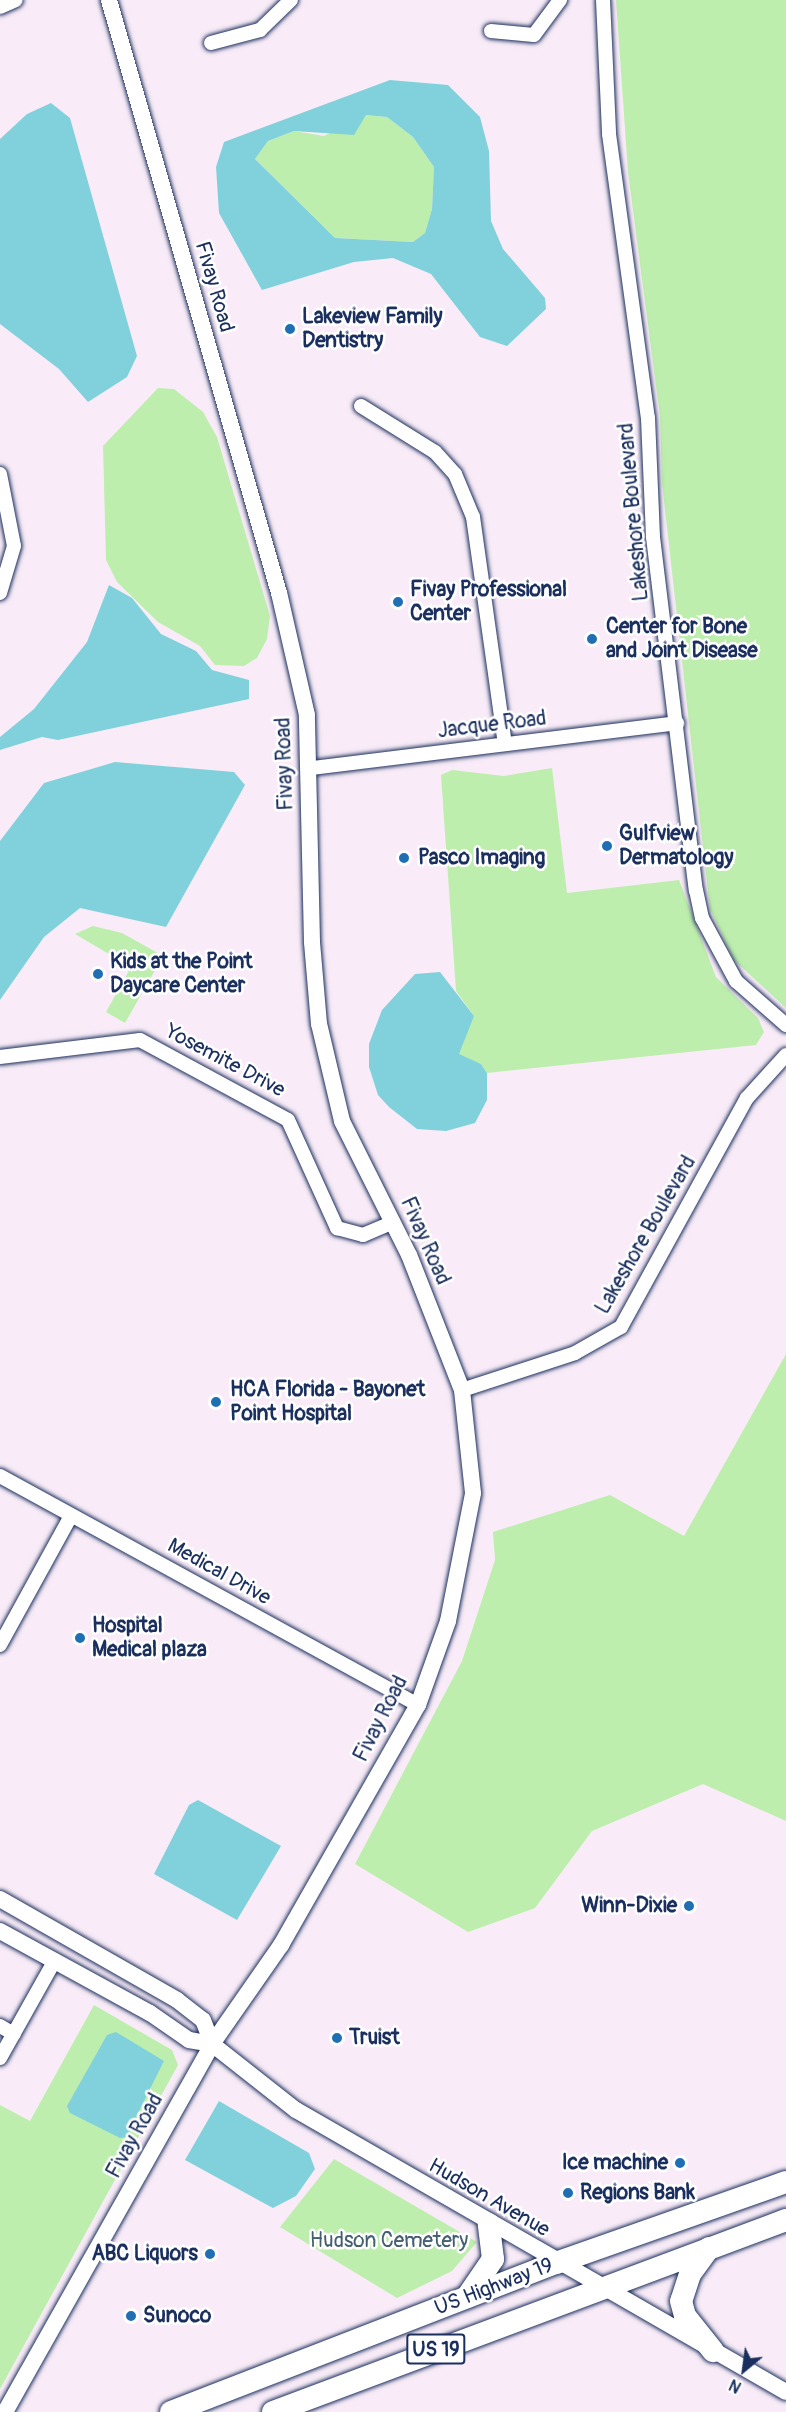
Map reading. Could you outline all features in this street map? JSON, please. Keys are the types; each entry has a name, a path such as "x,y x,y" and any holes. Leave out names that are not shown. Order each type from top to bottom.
{"highway":[{"name":"US Highway 19","path":"171,2412 556,2263 786,2182"},
{"name":"US Highway 19","path":"273,2412 599,2286 786,2220"},
{"path":"467,2298 493,2259 489,2224"},
{"path":"709,2248 690,2274 681,2301 685,2316 713,2351"}],"street":[{"path":"0,7 16,0"},
{"name":"Fivay Road","path":"5,2412 212,2044 281,1945 418,1705 448,1621 474,1493 462,1390 393,1222 342,1121 319,1024 311,931 312,768 307,715 279,593 109,0"},
{"path":"211,43 260,30 291,0"},
{"path":"491,31 534,35 560,0"},
{"name":"Lakeshore Boulevard","path":"603,0 609,134 648,418 653,537 702,918 736,981 786,1026"},
{"path":"361,406 435,452 455,474 473,517 505,744"},
{"path":"0,474 14,546 0,593"},
{"name":"Jacque Road","path":"312,768 677,723"},
{"name":"Yosemite Drive","path":"0,1057 140,1040 288,1120 338,1228 363,1235 393,1222"},
{"name":"Lakeshore Boulevard","path":"462,1390 574,1353 621,1328 747,1098 786,1054"},
{"name":"Medical Drive","path":"0,1476 418,1705"},
{"path":"0,1646 71,1516"},
{"name":"Hudson Avenue","path":"0,1899 177,2000 203,2020 212,2044"},
{"name":"Hudson Avenue","path":"0,1931 55,1960 189,2040 212,2044 296,2110 556,2263 786,2392"},
{"path":"0,2058 55,1960"},
{"path":"0,2026 14,2034"}],"green space":[{"path":"616,0 786,0 786,1008 734,960 710,909 662,483 660,416 628,172"},
{"path":"366,115 387,117 413,137 434,167 432,209 425,233 413,242 335,238 255,159 268,141 294,131 324,136"},
{"path":"158,388 174,389 203,412 217,437 270,616 267,639 257,658 244,666 215,665 200,646 158,622 117,582 106,560 103,446"},
{"path":"552,768 567,893 679,880 716,977 758,1018 764,1032 756,1045 487,1073 481,1064 459,1055 457,1048 474,1016 456,991 441,775 452,770 504,776"},
{"path":"93,926 122,933 163,956 125,1023 106,1012 131,967 75,934"},
{"path":"786,1354 786,1821 703,1784 592,1831 535,1908 468,1932 355,1864 462,1661 495,1560 493,1532 610,1495 684,1536"},
{"path":"94,2005 172,2050 178,2065 0,2389 0,2105 30,2121"},
{"name":"Hudson Cemetery","path":"334,2159 477,2242 452,2271 397,2298 280,2227"}],"water":[{"path":"390,80 448,85 480,117 489,151 491,221 503,249 545,298 546,309 507,346 480,337 431,274 393,258 354,262 262,290 219,213 216,167 224,142","holes":["366,115 387,117 413,137 434,167 432,209 425,233 413,242 335,238 255,159 268,141 294,131 354,135"]},
{"path":"51,103 70,118 137,356 127,377 88,402 59,369 0,324 0,139 27,114"},
{"path":"109,585 132,598 161,634 196,651 212,670 249,680 249,699 58,740 42,737 0,750 0,737 34,709 87,642"},
{"path":"115,762 234,772 245,785 166,927 80,908 44,937 0,1000 0,841 44,783"},
{"path":"440,972 474,1016 459,1054 481,1064 487,1073 487,1100 475,1123 446,1131 417,1129 389,1107 378,1095 369,1067 369,1044 382,1010 415,974"},
{"path":"198,1800 281,1846 237,1920 154,1874 189,1805"},
{"path":"116,2032 164,2061 126,2137 120,2138 70,2113 67,2106 107,2035"},
{"path":"219,2101 309,2153 315,2169 296,2196 273,2208 185,2160"}],"place":[{"name":"Lakeview Family Dentistry","path":"290,329"},
{"name":"Fivay Professional Center","path":"398,602"},
{"name":"Center for Bone and Joint Disease","path":"592,639"},
{"name":"Gulfview Dermatology","path":"607,846"},
{"name":"Pasco Imaging","path":"404,858"},
{"name":"Kids at the Point Daycare Center","path":"98,974"},
{"name":"HCA Florida - Bayonet Point Hospital","path":"216,1402"},
{"name":"Hospital Medical plaza","path":"80,1638"},
{"name":"Winn-Dixie","path":"689,1906"},
{"name":"Truist","path":"337,2038"},
{"name":"Ice machine","path":"680,2163"},
{"name":"Regions Bank","path":"568,2193"},
{"name":"ABC Liquors","path":"210,2254"},
{"name":"Sunoco","path":"131,2316"}]}
